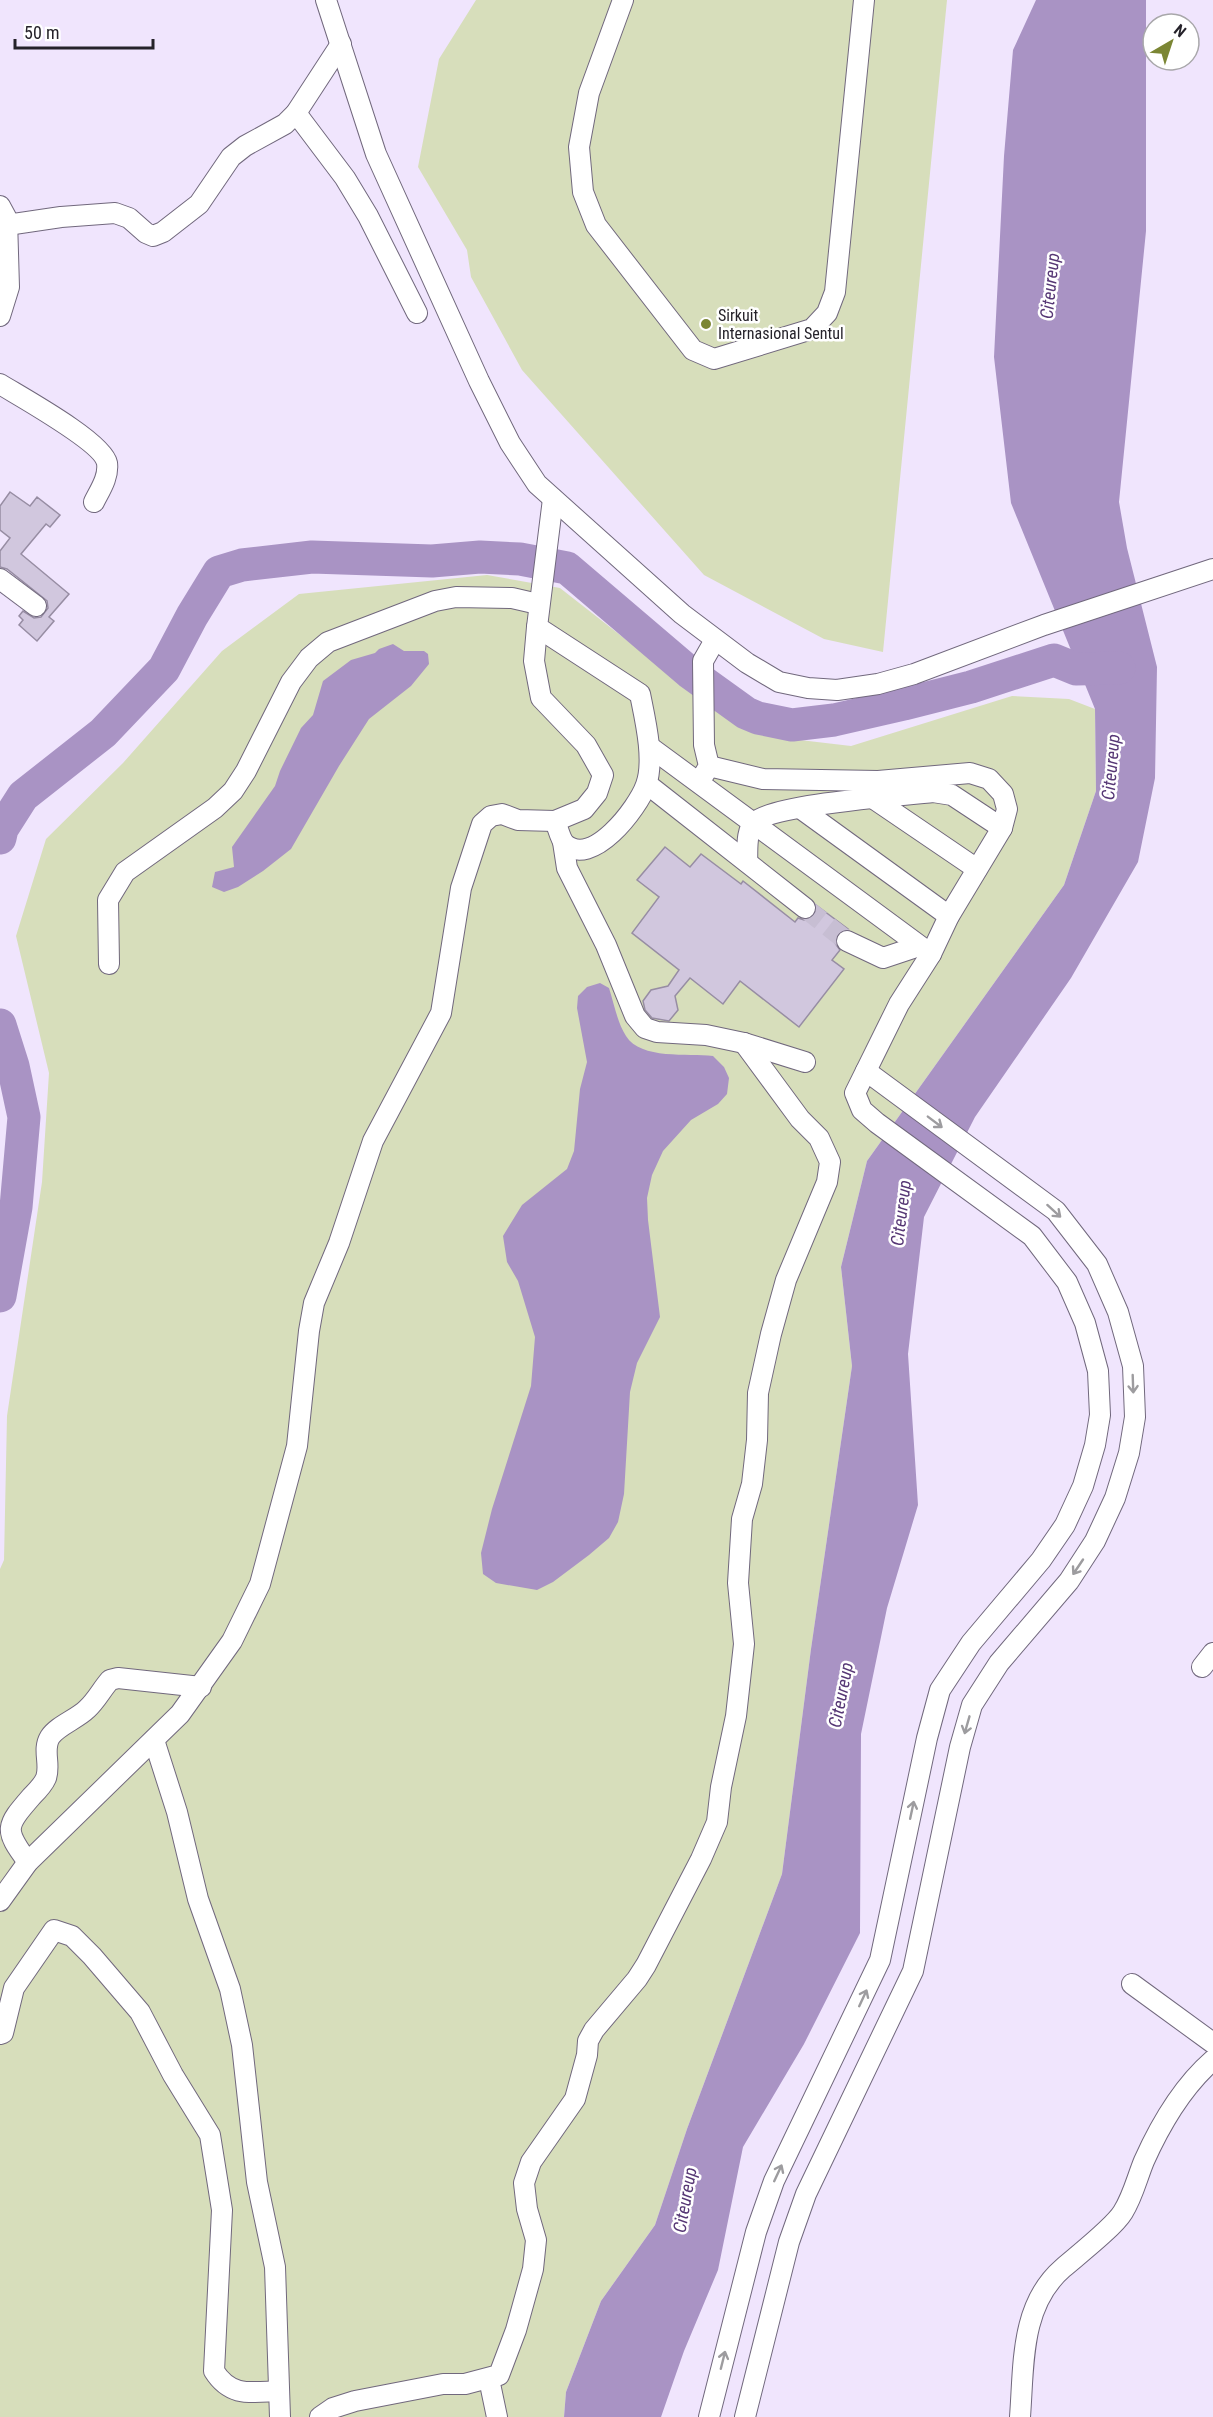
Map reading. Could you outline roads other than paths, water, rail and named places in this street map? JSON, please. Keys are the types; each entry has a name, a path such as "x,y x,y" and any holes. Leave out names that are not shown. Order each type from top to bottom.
{"street":[{"path":"326,0 376,154 479,381 510,443 537,484 682,614 715,640 779,682 808,688 837,690 878,684 914,674 1044,625 1213,569"},
{"path":"623,0 589,93 579,147 583,192 596,225 693,350 714,359 812,329 827,313 835,292 864,0"},
{"path":"7,225 61,217 115,213 129,218 153,236 163,232 199,204 231,157 245,146 285,124 296,113 341,44"},
{"path":"296,113 345,178 368,216 417,313"},
{"path":"0,206 7,219 9,287 0,315"},
{"path":"0,384 80,434 98,449 107,461 107,477 94,502"},
{"path":"0,1901 28,1862 180,1714 232,1641 266,1568 297,1446 314,1303 339,1244 373,1141 441,1013 461,888 482,824 491,816 502,814 518,820 555,822 584,809 597,793 603,775 586,745 541,698 534,662 538,604 553,499"},
{"path":"0,579 36,606"},
{"path":"109,964 108,900 115,886 125,872 215,808 233,791 246,771 291,682 309,658 328,642 435,601 456,597 512,598 538,604"},
{"path":"537,627 640,694 650,747 647,784 621,826 588,850 578,851 563,842"},
{"path":"704,775 703,661 715,640"},
{"path":"650,747 704,775 753,823 925,950"},
{"path":"704,775 763,779 878,781 970,773 989,779 1004,794 1007,808 1002,828 949,916 925,950 855,1093 862,1110 877,1123 1032,1236 1067,1282 1085,1323 1098,1371 1100,1415 1095,1445 1083,1486 1065,1525 1041,1560 971,1643 940,1690 927,1738 880,1960 774,2181 756,2232 709,2417"},
{"path":"647,784 805,908"},
{"path":"747,862 749,830 753,823 765,815 800,808 933,792 952,795 1002,828"},
{"path":"874,799 977,869"},
{"path":"800,808 949,916"},
{"path":"555,822 563,842 567,867 606,945 634,1016 645,1028 657,1032 706,1035 744,1042 805,1062"},
{"path":"847,941 883,958 925,950"},
{"path":"320,2417 333,2408 355,2401 443,2384 465,2384 499,2375 516,2330 533,2269 536,2240 527,2209 524,2183 531,2162 575,2099 587,2055 588,2041 594,2030 646,1965 717,1822 721,1787 736,1716 744,1644 738,1583 742,1519 752,1484 757,1440 758,1393 786,1280 827,1182 830,1162 819,1138 786,1101 744,1042"},
{"path":"745,2417 789,2242 806,2194 913,1971 960,1747 972,1705 999,1664 1069,1581 1095,1541 1115,1498 1129,1454 1134,1417 1133,1366 1118,1312 1097,1264 1056,1211 866,1071"},
{"path":"1009,1219 1028,1190"},
{"path":"28,1862 12,1841 10,1827 13,1819 47,1776 46,1748 57,1729 68,1724 88,1708 110,1680 118,1678 201,1686"},
{"path":"154,1740 177,1812 198,1899 230,1989 242,2045 256,2182 275,2267 280,2417"},
{"path":"0,2034 3,2033 14,1988 54,1930 72,1936 140,2012 173,2075 210,2135 222,2210 214,2371 219,2379 239,2392 279,2391"},
{"path":"1132,1984 1213,2043"},
{"path":"1020,2417 1029,2328 1034,2308 1044,2289 1058,2272 1121,2216 1174,2103 1213,2060"},
{"path":"756,2232 789,2242"},
{"path":"489,2379 497,2417"}],"water":[{"name":"Citeureup","path":"1036,0 1146,0 1146,12 1141,12 1141,72 1146,72 1146,231 1119,502 1127,548 1157,667 1155,778 1138,862 1071,978 975,1117 924,1217 908,1354 918,1505 887,1608 861,1734 860,1933 804,2044 743,2147 718,2270 684,2351 661,2417 564,2417 566,2392 601,2301 655,2225 687,2129 782,1874 811,1649 852,1366 841,1267 867,1161 1064,885 1096,791 1095,709 1011,503 994,357 1004,156 1013,50"},
{"path":"393,644 404,651 424,651 428,654 429,664 411,686 369,719 291,849 238,887 224,892 212,887 215,872 234,867 232,847 275,786 301,728 313,715 323,681 351,660 375,653"},
{"path":"600,983 609,988 620,1025 633,1044 642,1049 666,1054 713,1056 724,1067 729,1078 727,1094 718,1104 691,1120 663,1151 652,1175 647,1198 648,1220 660,1317 637,1363 630,1392 624,1494 618,1522 609,1538 589,1555 553,1582 537,1590 496,1583 483,1574 481,1553 492,1509 531,1386 535,1337 518,1281 507,1262 503,1236 522,1205 567,1169 574,1151 580,1089 587,1062 577,1008 578,996 587,987"}],"waterway":[{"path":"0,838 2,829 23,796 103,733 164,669 219,572 242,565 312,557 432,561 480,557 520,559 567,568 689,672 746,713 758,718 792,725 834,720 904,704 971,687 1054,660 1076,669 1119,668"},
{"path":"0,1025 13,1066 24,1117 16,1207 0,1296"}],"tunnel":[{"path":"805,908 847,941"}],"place":[{"name":"Sirkuit Internasional Sentul","path":"706,324"}]}
